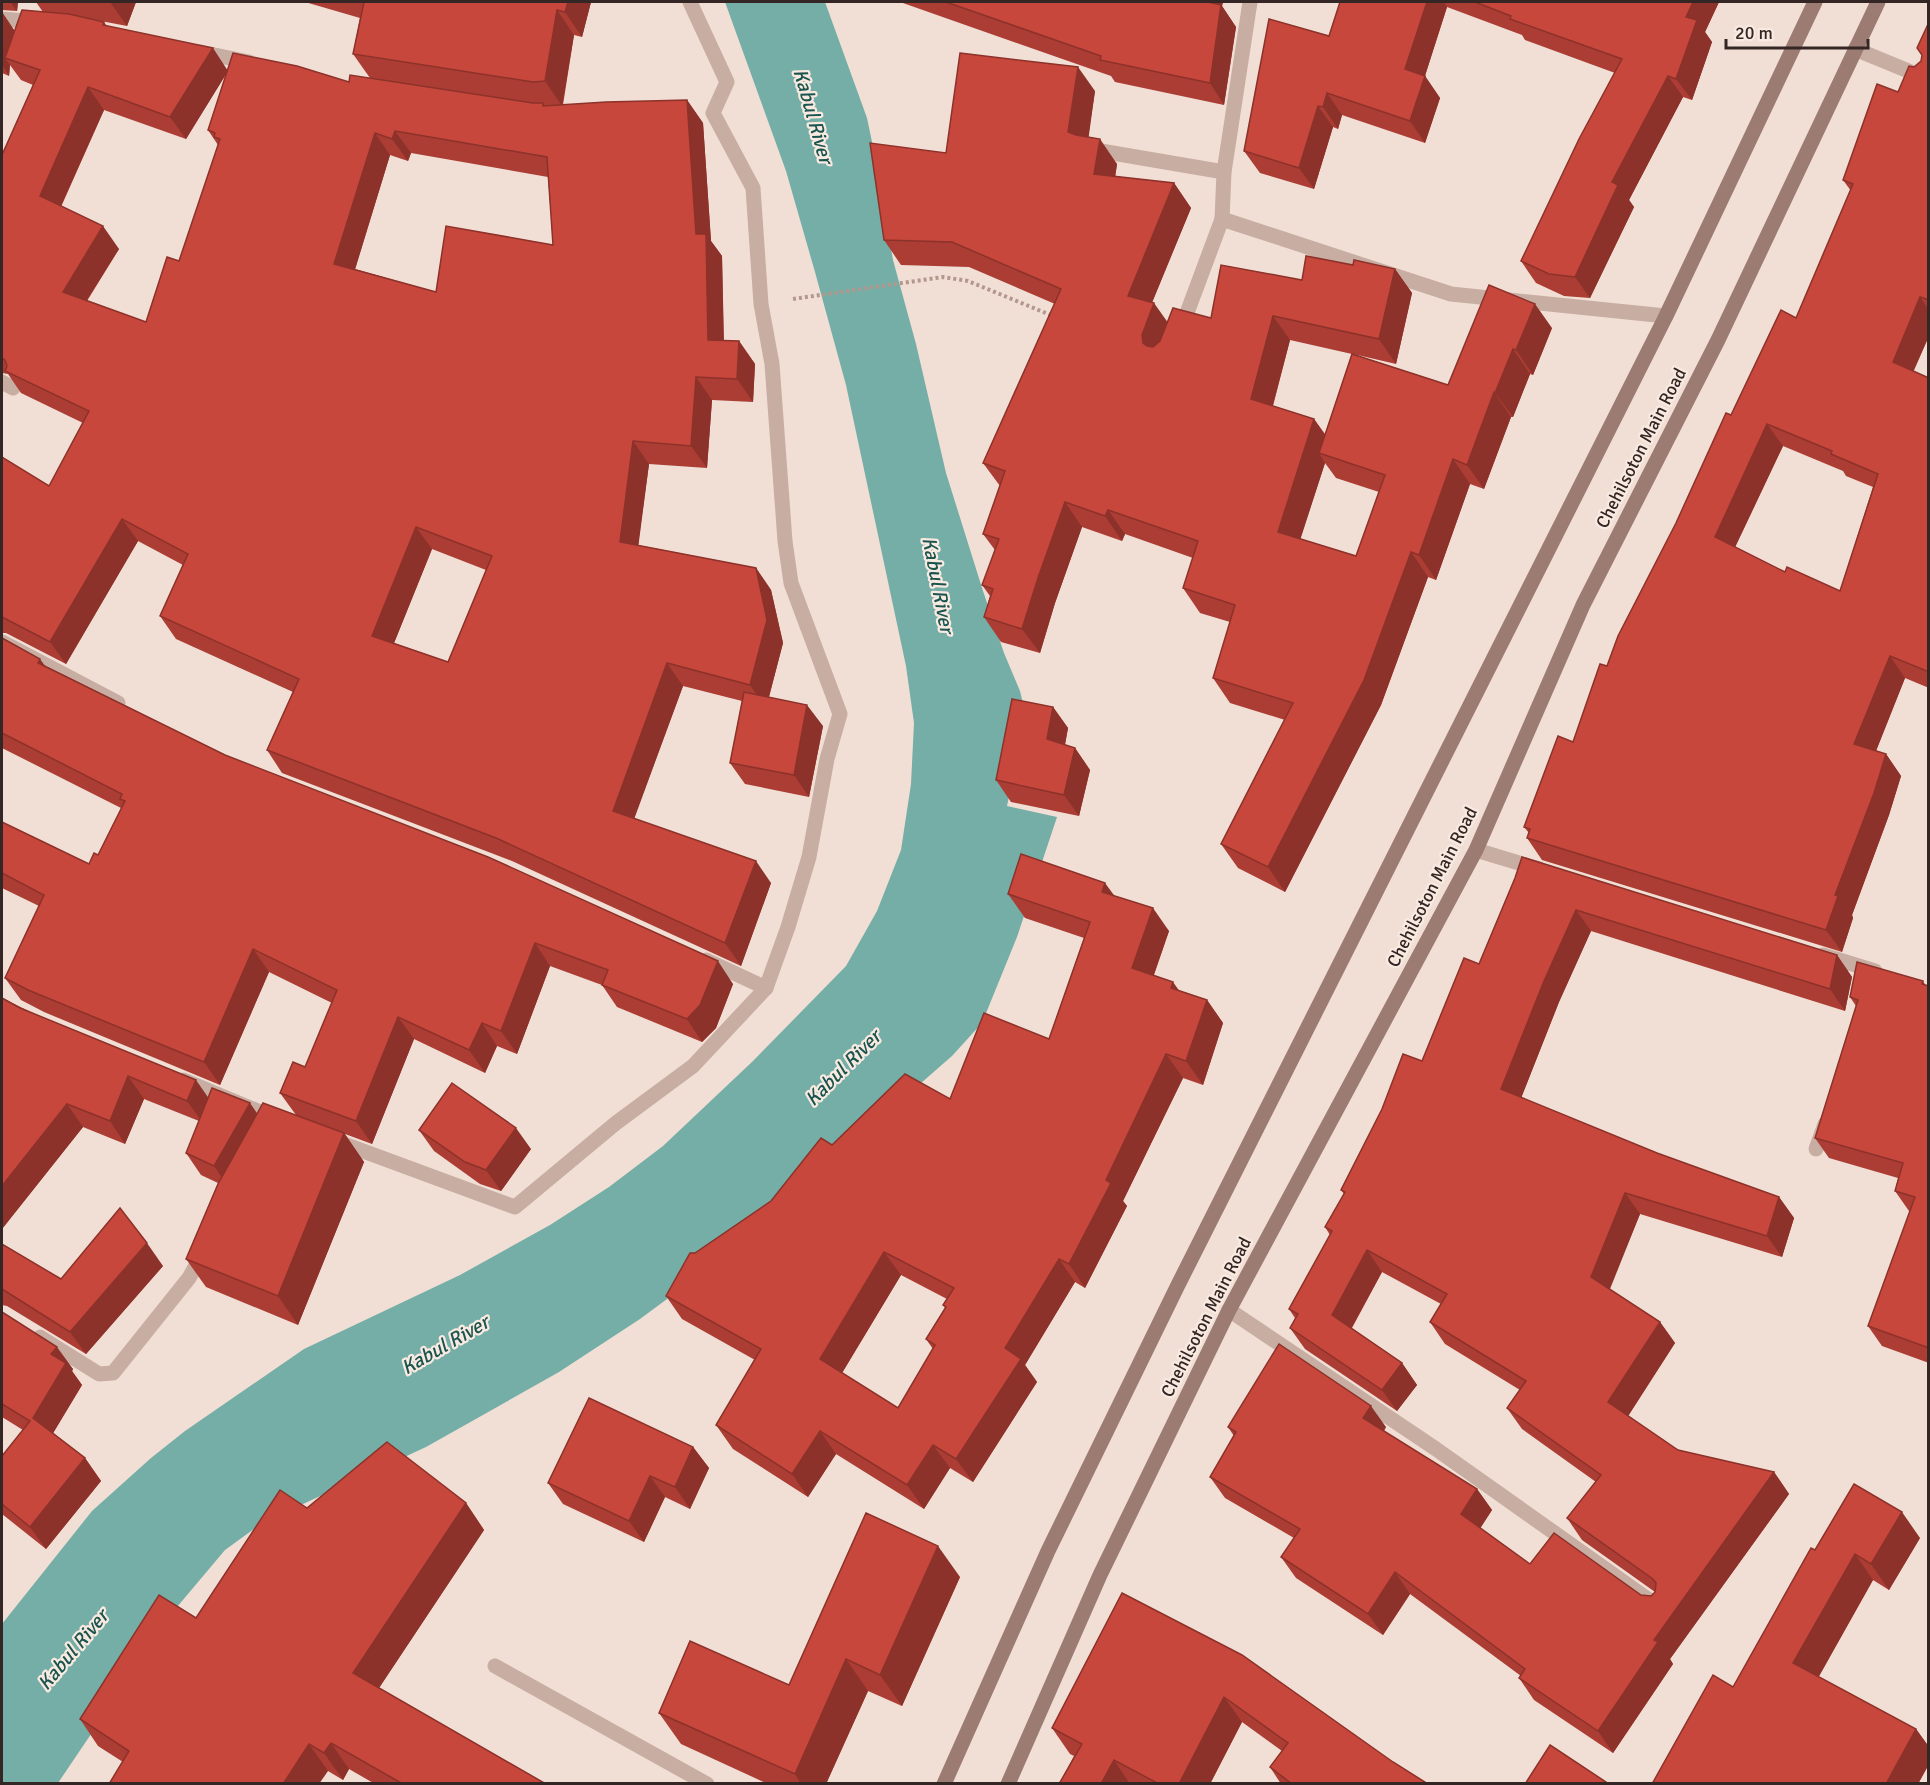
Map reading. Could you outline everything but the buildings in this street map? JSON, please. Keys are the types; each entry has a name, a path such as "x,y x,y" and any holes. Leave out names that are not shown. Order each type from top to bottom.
{"main road":[{"name":"Chehilsoton Main Road","path":"944,1784 1048,1551 1173,1296 1666,316 1815,2"},
{"name":"Chehilsoton Main Road","path":"1008,1784 1100,1575 1229,1310 1476,850 1583,605 1718,340 1878,2"}],"street":[{"path":"324,1137 514,1207 616,1123 693,1066 766,988 788,927 809,857 827,759 840,714 791,583 785,541 772,364 761,304 753,188 707,113 727,82 690,2"},
{"path":"1176,340 1222,219 1224,172 1250,2"},
{"path":"2,19 54,24"},
{"path":"1855,49 1929,79"},
{"path":"191,50 260,65"},
{"path":"1095,150 1224,172"},
{"path":"1222,219 1451,294 1666,316"},
{"path":"2,642 129,708"},
{"path":"1476,850 1556,874"},
{"path":"1807,951 1863,974 1886,974"},
{"path":"691,954 766,988"},
{"path":"170,1075 281,1125"},
{"path":"1816,1149 1831,1106"},
{"path":"30,1331 99,1374 113,1373 189,1278 211,1239"},
{"path":"1229,1310 1436,1449 1662,1608"},
{"path":"495,1666 706,1784"}],"path":[{"path":"803,297 943,277 968,281 1057,317"}],"water":[{"name":"Kabul River","path":"725,2 825,2 867,118 893,260 916,344 946,473 1004,653 1020,691 1026,716 1007,806 1057,817 1017,937 982,1023 952,1056 709,1268 640,1319 559,1372 426,1447 262,1523 225,1550 177,1607 58,1783 2,1784 2,1624 92,1511 185,1431 304,1349 460,1275 550,1225 609,1187 663,1146 753,1061 846,966 877,911 901,850 911,784 914,723 906,666 846,385 786,171"}]}
